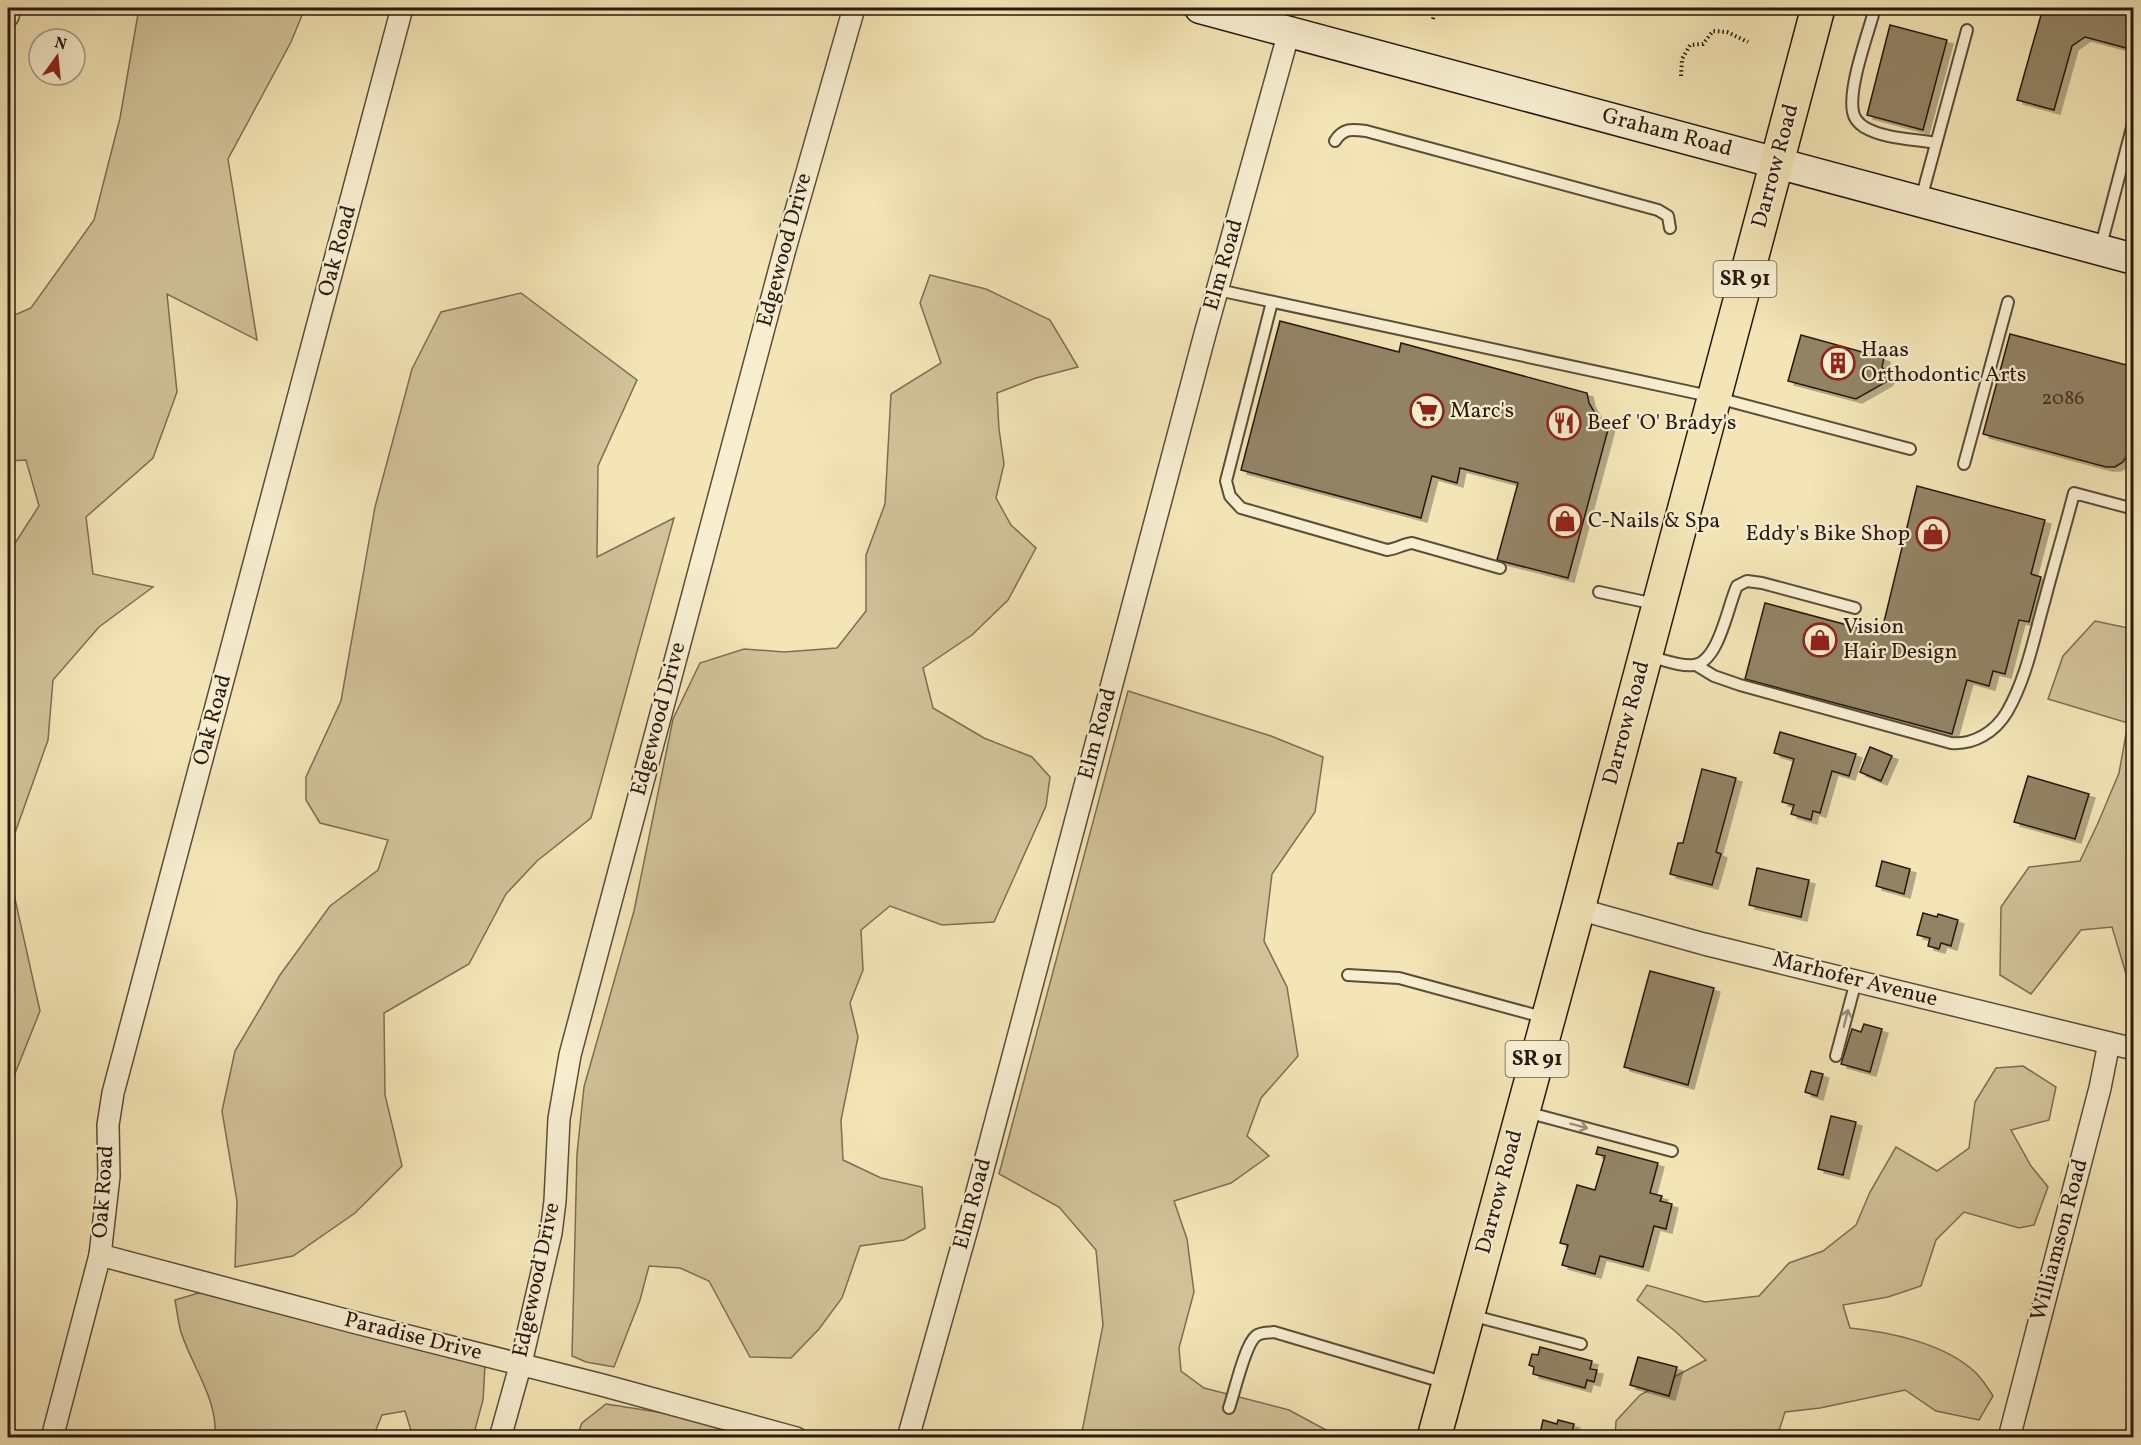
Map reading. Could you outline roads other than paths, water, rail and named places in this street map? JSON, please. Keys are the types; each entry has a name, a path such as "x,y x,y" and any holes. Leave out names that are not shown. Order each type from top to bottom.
{"main road":[{"name":"Graham Road","path":"1200,8 2133,259"},
{"name":"Darrow Road","path":"1434,1437 1578,909 1818,8"}],"street":[{"path":"8,15 10,8"},
{"name":"Oak Road","path":"52,1437 100,1255 110,1176 108,1125 113,1093 402,8"},
{"name":"Edgewood Drive","path":"500,1437 521,1363 551,1233 559,1119 570,1055 784,249 854,8"},
{"name":"Elm Road","path":"908,1437 970,1218 1072,829 1289,32"},
{"name":"Marhofer Avenue","path":"1578,909 1704,944 2133,1048"},
{"name":"Williamson Road","path":"2009,1437 2100,1088 2109,1042"},
{"name":"Paradise Drive","path":"100,1255 353,1322 521,1363 796,1437"}],"lane":[{"path":"1875,8 1853,90 1852,110 1855,118 1863,126 1878,132 1936,142"},
{"path":"1920,203 1967,30"},
{"path":"2100,250 2133,120"},
{"path":"1335,141 1348,129 1366,131 1658,210 1668,216 1670,228"},
{"path":"1218,290 1714,397 1910,449"},
{"path":"1272,302 1226,481 1230,496 1235,502 1241,508 1387,550 1412,543 1500,568"},
{"path":"1964,464 2008,302"},
{"path":"1645,655 1680,664 1696,665 1714,676 1740,685 1951,743 1969,743 1982,737 1995,726 2006,713 2017,691 2029,660 2074,493 2133,509"},
{"path":"1696,665 1707,657 1719,641 1737,586 1747,581 1778,586 1855,608"},
{"path":"1599,592 1659,605"},
{"path":"1348,975 1399,978 1548,1019"},
{"path":"1836,1056 1856,981"},
{"path":"1522,1111 1672,1151"},
{"path":"1467,1314 1581,1344"},
{"path":"1229,1408 1248,1348 1256,1336 1264,1333 1274,1332 1448,1384"}],"place":[{"name":"Haas Orthodontic Arts","path":"1838,363"},
{"name":"Marc's","path":"1427,411"},
{"name":"Beef 'O' Brady's","path":"1564,423"},
{"name":"C-Nails & Spa","path":"1565,521"},
{"name":"Eddy's Bike Shop","path":"1933,534"},
{"name":"Vision Hair Design","path":"1820,640"}]}
